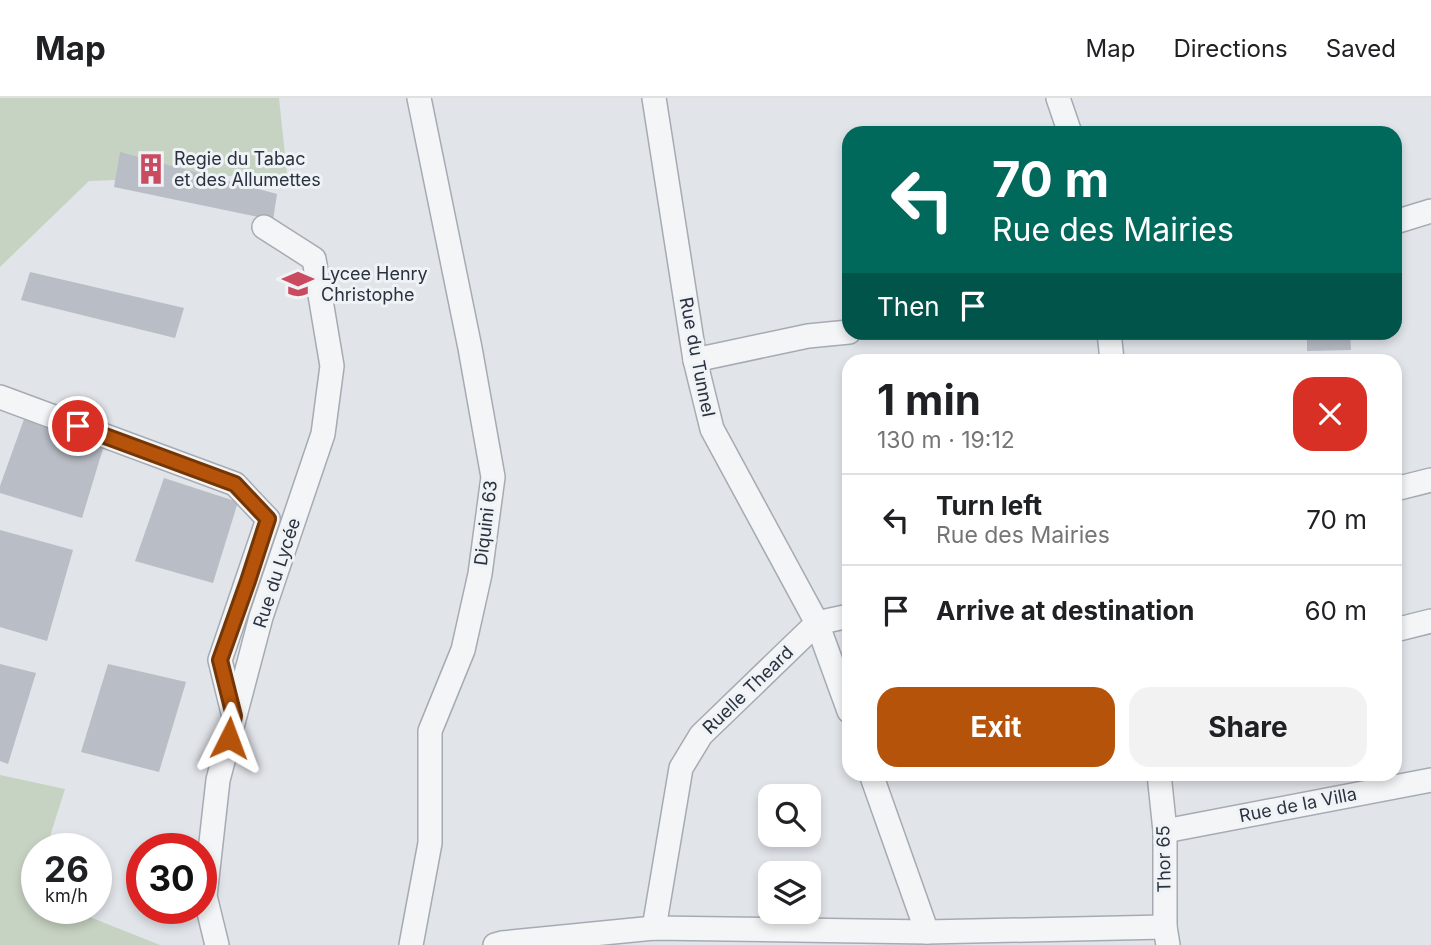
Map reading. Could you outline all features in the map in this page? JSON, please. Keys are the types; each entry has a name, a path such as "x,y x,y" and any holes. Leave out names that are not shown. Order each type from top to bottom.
{"street":[{"name":"Diquini 63","path":"411,945 430,843 430,731 463,650 480,574 494,477 419,98"},
{"name":"Rue du Tunnel","path":"654,98 695,360 712,429 817,623 842,692"},
{"path":"1058,98 1068,126"},
{"path":"1402,220 1431,211"},
{"name":"Rue du Lycée","path":"217,945 205,896 218,780 261,617 323,434 331,366 314,259 264,227"},
{"path":"695,360 808,336 842,333"},
{"path":"0,397 235,484 268,519 220,660 234,716"},
{"path":"1402,487 1431,480"},
{"path":"817,623 842,618"},
{"path":"1402,628 1431,621"},
{"name":"Ruelle Theard","path":"654,928 681,768 701,735 817,623"},
{"name":"Rue de la Villa","path":"1165,831 1431,780"},
{"path":"873,781 927,932"},
{"name":"Thor 65","path":"1159,781 1165,831 1167,936"},
{"path":"495,945 654,928 1167,936"}],"green space":[{"path":"0,98 279,98 287,174 89,181 0,267"},
{"path":"0,775 65,789 51,833 21,833 21,924 107,924 160,945 0,945"}],"building":[{"name":"Regie du Tabac et des Allumettes","path":"120,152 277,194 273,220 114,187"},
{"path":"30,272 184,308 175,338 21,300"},
{"path":"1307,340 1350,340 1351,350 1307,351"},
{"path":"28,408 108,432 82,518 0,493 0,486"},
{"path":"164,478 238,502 213,583 135,561"},
{"path":"0,530 73,550 47,641 0,627"},
{"path":"0,664 36,673 8,764 0,761"},
{"path":"108,664 186,682 159,772 81,752"}],"place":[{"name":"Regie du Tabac et des Allumettes","path":"151,169"},
{"name":"Lycee Henry Christophe","path":"298,284"}],"route":[{"path":"78,426 235,484 268,519 220,660 234,716 229,738"}]}
